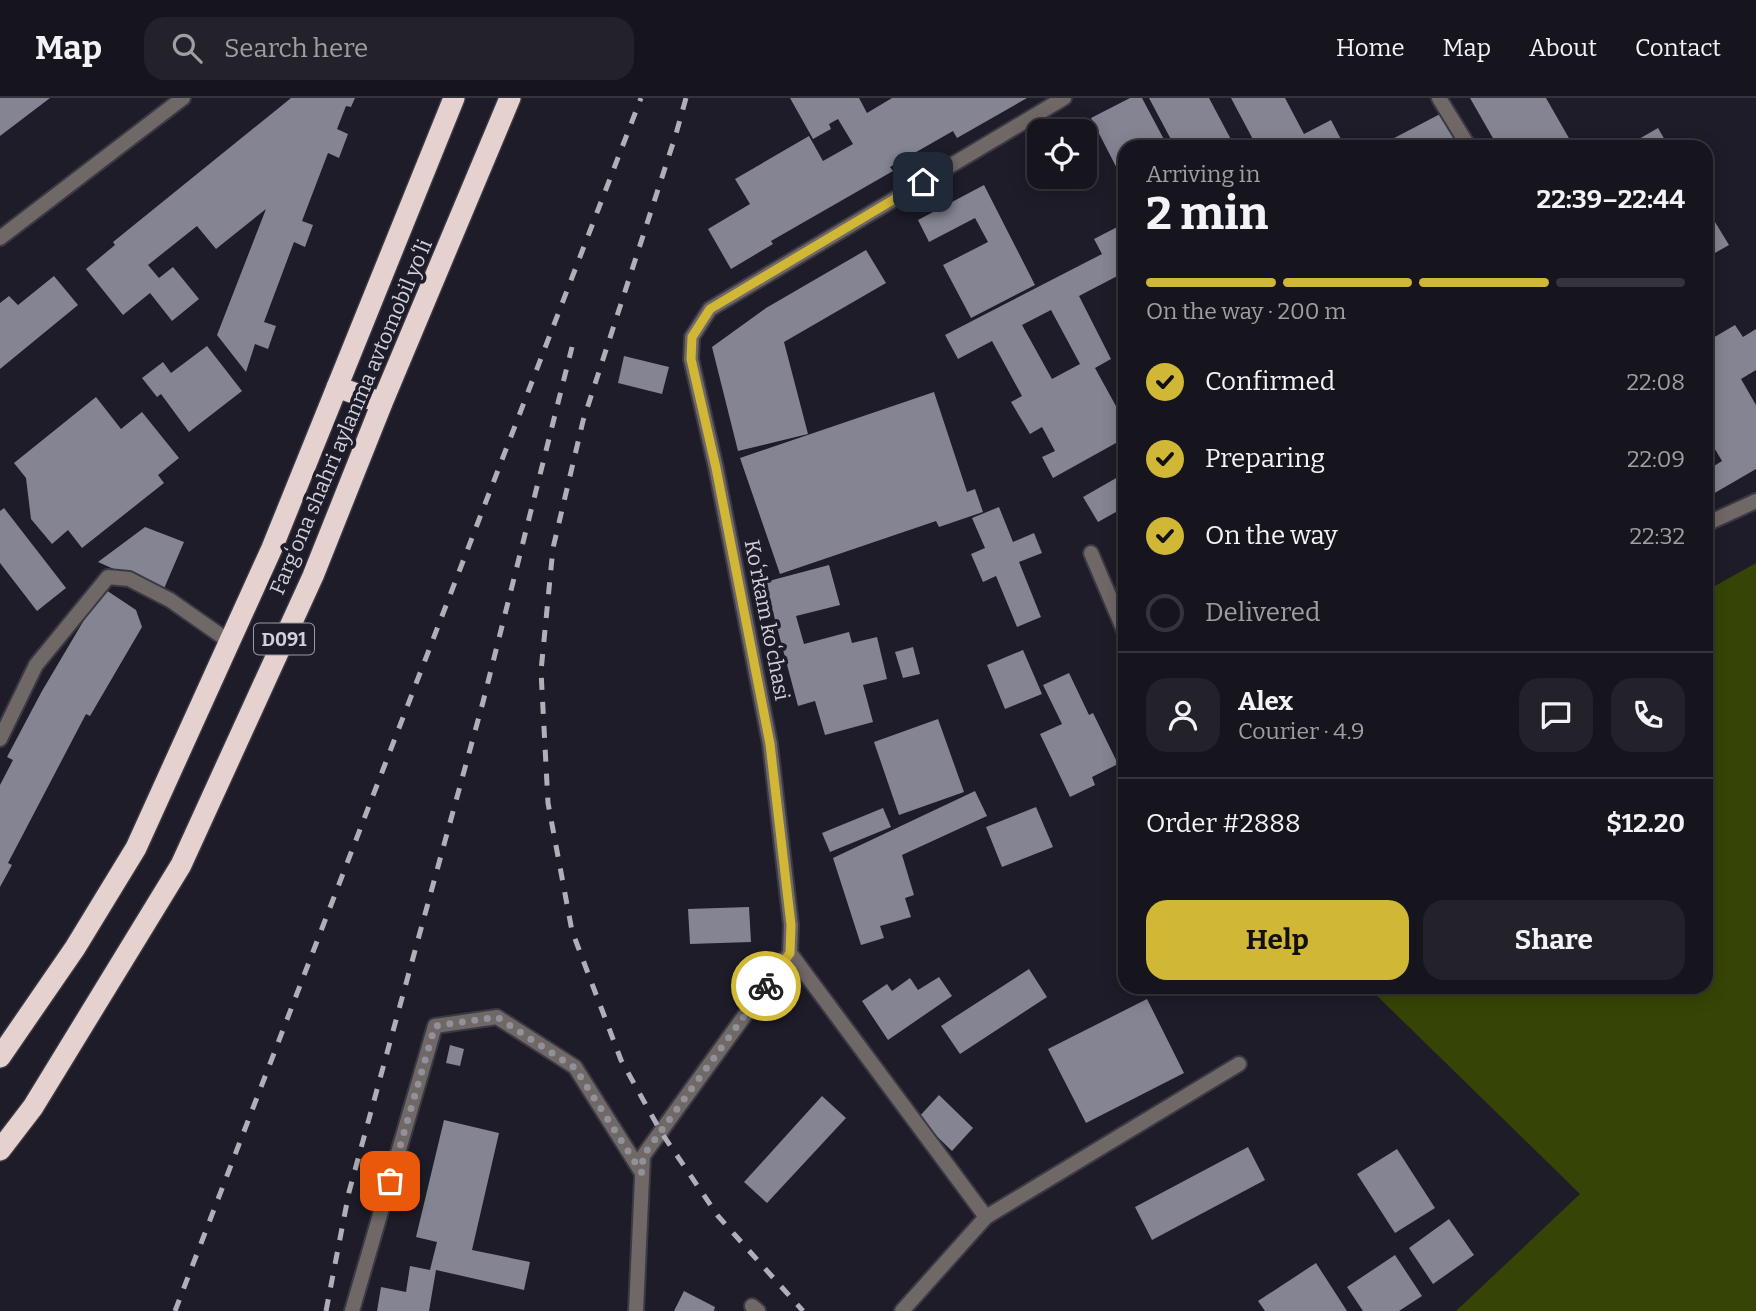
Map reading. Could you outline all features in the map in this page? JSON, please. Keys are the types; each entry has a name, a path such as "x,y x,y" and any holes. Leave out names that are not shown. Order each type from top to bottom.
{"highway":[{"name":"Fargʻona shahri aylanma avtomobil yoʻli","path":"0,1057 75,948 136,848 272,548 454,98"},
{"name":"Fargʻona shahri aylanma avtomobil yoʻli","path":"0,1150 33,1107 181,864 313,576 382,403 510,98"},
{"path":"337,387 382,403"}],"street":[{"path":"0,238 183,98"},
{"name":"Koʻrkam koʻchasi","path":"790,953 791,925 770,744 716,468 691,359 692,337 710,309 1064,98"},
{"path":"1439,98 1465,140"},
{"path":"1713,521 1756,501"},
{"path":"1091,553 1118,617"},
{"path":"0,739 36,665 108,577 129,579 170,600 230,642"},
{"path":"636,1311 643,1156 790,953 986,1217"},
{"path":"352,1311 435,1026 497,1017 575,1068 642,1173"},
{"path":"902,1311 986,1217 1239,1063"}],"green space":[{"path":"1756,563 1756,1311 1456,1311 1580,1194 1375,994 1713,994 1713,587"}],"building":[{"path":"0,98 50,98 0,136"},
{"path":"291,98 355,98 351,107 346,106 337,129 348,134 339,158 328,153 302,221 313,225 305,247 294,242 264,322 276,326 268,349 255,344 246,372 217,335 266,209 216,249 197,226 148,265 159,278 173,267 199,299 172,321 150,293 123,315 86,269 115,245 113,242"},
{"path":"790,98 859,98 867,113 892,98 1027,98 957,138 953,131 890,167 893,171 771,241 773,244 731,269 708,229 750,204 735,179 809,136 823,161 853,144 838,119 829,124 831,129 813,139"},
{"path":"1130,98 1142,98 1164,140 1118,140 1118,170 1097,130 1097,119 1092,119"},
{"path":"1149,98 1209,98 1231,140 1171,140"},
{"path":"1231,98 1285,98 1304,134 1331,120 1341,140 1253,140"},
{"path":"1470,98 1546,98 1570,140 1494,140"},
{"path":"1442,113 1456,140 1390,140"},
{"path":"1658,128 1665,140 1637,140"},
{"path":"984,185 1035,285 971,318 943,265 988,242 975,218 929,242 918,220"},
{"path":"1715,222 1729,245 1713,254"},
{"path":"1118,227 1118,276 1079,296 1111,359 1095,368 1118,410 1118,442 1053,478 1042,457 1055,451 1042,427 1030,434 1011,402 1022,396 992,341 958,359 945,335 1102,254 1094,239","holes":["1051,310 1080,364 1052,379 1022,325"]},
{"path":"866,250 886,283 784,342 808,434 738,451 712,347 766,308"},
{"path":"54,276 78,305 0,369 0,303 9,296 18,305"},
{"path":"1735,325 1743,337 1756,329 1756,370 1741,379 1756,405 1756,469 1713,494 1713,467 1722,461 1713,446 1713,338"},
{"path":"207,346 242,391 189,432 161,394 157,397 142,378 163,362 171,373"},
{"path":"624,356 669,367 662,394 618,383"},
{"path":"934,392 967,492 975,489 983,512 939,527 936,521 780,574 740,458"},
{"path":"96,397 121,429 142,412 179,458 158,475 164,483 82,548 68,530 52,544 31,519 26,478 14,463"},
{"path":"1118,477 1118,511 1098,522 1083,497"},
{"path":"999,507 1013,542 1034,533 1042,553 1019,562 1041,617 1017,627 996,576 983,582 971,554 985,548 972,518"},
{"path":"4,508 66,588 37,611 0,563 0,511"},
{"path":"145,527 184,542 163,591 98,562"},
{"path":"829,565 840,605 796,616 804,644 849,632 852,643 877,637 887,679 863,685 873,722 825,735 815,701 798,706 765,582"},
{"path":"103,588 136,610 142,627 90,716 86,714 8,863 12,865 0,887 0,785 13,760 7,757 42,691"},
{"path":"913,647 920,674 903,678 895,652"},
{"path":"1023,650 1042,694 1005,709 987,665"},
{"path":"1069,673 1089,715 1093,713 1118,764 1092,777 1095,785 1070,797 1040,734 1062,724 1043,685"},
{"path":"938,719 964,792 899,815 874,742"},
{"path":"975,791 987,816 902,855 914,895 905,898 911,917 880,926 884,938 861,945 833,858"},
{"path":"1036,807 1053,847 1002,867 986,827"},
{"path":"883,808 891,827 830,852 822,833"},
{"path":"749,907 751,942 690,944 688,909"},
{"path":"1029,969 1047,997 960,1054 941,1026"},
{"path":"939,977 952,996 888,1040 862,1001 887,984 892,991 910,978 918,990"},
{"path":"1147,999 1184,1073 1086,1123 1048,1049"},
{"path":"450,1045 464,1049 460,1066 446,1063"},
{"path":"939,1095 973,1128 952,1151 918,1118"},
{"path":"822,1096 846,1118 767,1203 744,1182"},
{"path":"444,1120 499,1133 472,1250 530,1262 524,1290 436,1270 429,1311 377,1311 381,1287 406,1292 410,1266 430,1270 437,1242 416,1237"},
{"path":"1248,1147 1265,1180 1152,1240 1135,1207"},
{"path":"1397,1149 1435,1208 1395,1233 1357,1174"},
{"path":"1449,1219 1474,1255 1433,1284 1409,1248"},
{"path":"1395,1255 1422,1296 1399,1311 1363,1311 1347,1287"},
{"path":"1316,1263 1347,1311 1265,1311 1258,1301"},
{"path":"684,1291 715,1307 714,1311 674,1311"}],"railway":[{"path":"175,1311 641,98"},
{"path":"686,98 583,421 553,548 541,671 548,803 572,931 621,1060 661,1132 718,1216 803,1311"},
{"path":"326,1311 349,1192 483,702 572,347"}],"way so far":[{"path":"390,1181 435,1026 497,1017 575,1068 642,1173 643,1156 766,986"}],"route":[{"path":"766,986 790,953 791,925 770,744 716,468 691,359 692,337 710,309 923,182"}]}
